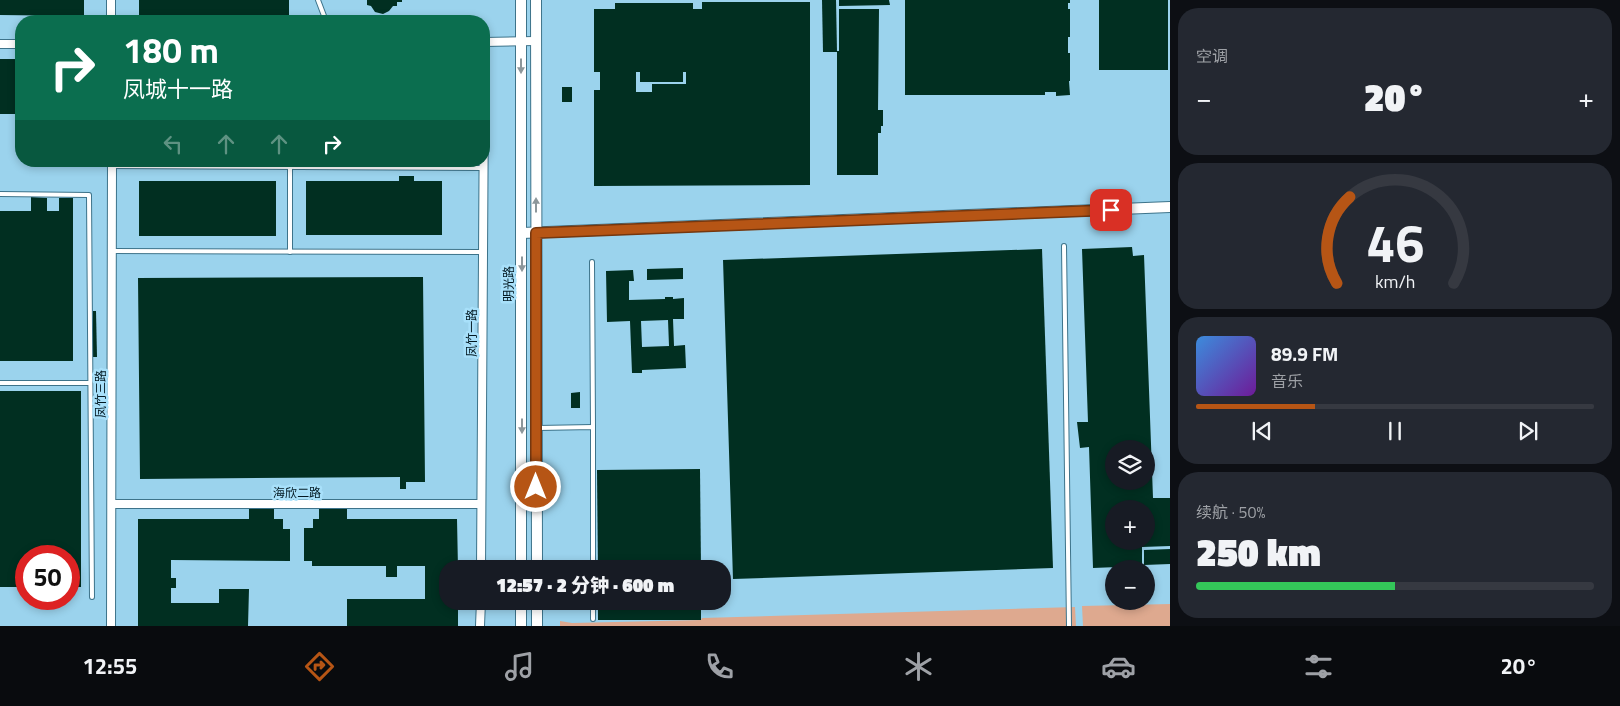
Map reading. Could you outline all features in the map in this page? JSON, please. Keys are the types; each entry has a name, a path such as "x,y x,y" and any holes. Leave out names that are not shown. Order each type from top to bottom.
{"main road":[{"name":"明光路","path":"521,0 521,560"},
{"path":"536,0 536,560"},
{"path":"522,233 1170,207"},
{"path":"521,610 521,626"},
{"path":"537,610 537,626"}],"street":[{"path":"111,0 112,15"},
{"path":"490,42 536,41"},
{"path":"0,44 15,44"},
{"name":"凤竹三路","path":"110,626 112,167"},
{"name":"凤竹一路","path":"481,560 484,168"},
{"name":"海欣二路","path":"112,504 482,504"},
{"path":"480,626 481,610"}],"lane":[{"path":"318,0 324,15"},
{"path":"290,167 290,252"},
{"path":"445,167 484,168"},
{"path":"0,194 90,195 92,597"},
{"path":"1064,246 1070,626"},
{"path":"112,251 484,252"},
{"path":"592,262 593,560"},
{"path":"0,383 90,383"},
{"path":"536,428 593,427"},
{"path":"593,610 593,619"}],"shaded area":[{"path":"1155,604 1170,604 1170,626 1083,626 1082,606 1105,605 1105,610 1155,610"},
{"path":"1075,607 1076,626 560,626 560,621 572,623 701,620 702,618"}],"building":[{"path":"0,0 84,0 84,15 0,15"},
{"path":"139,0 289,0 289,15 139,15"},
{"path":"367,0 402,0 402,2 397,2 397,6 393,6 383,14 375,12 371,6 367,5"},
{"path":"822,0 836,0 837,52 823,52"},
{"path":"839,0 889,0 890,5 839,6"},
{"path":"905,0 1070,0 1070,3 1068,3 1068,9 1070,9 1070,37 1068,37 1068,53 1070,53 1070,95 1056,96 1056,92 1045,92 1045,95 905,95"},
{"path":"1099,0 1168,0 1168,70 1099,70"},
{"path":"702,2 810,2 810,185 594,186 594,90 600,90 600,72 594,72 594,9 615,9 615,3 693,3 693,9 702,9","holes":["636,72 640,72 640,82 683,82 683,72 686,72 686,84 652,84 652,92 636,92"]},
{"path":"839,9 879,9 878,110 883,110 883,126 881,126 881,133 878,133 878,175 837,175"},
{"path":"0,59 15,59 15,114 0,114"},
{"path":"562,87 572,87 572,102 562,102"},
{"path":"399,176 414,176 414,181 442,181 442,235 306,235 306,181 399,181"},
{"path":"139,181 276,181 276,236 139,236"},
{"path":"31,197 47,198 47,211 59,211 59,198 73,198 73,361 0,361 0,211 31,211"},
{"path":"1132,247 1133,256 1144,255 1151,440 1105,440 1105,490 1153,490 1153,498 1170,498 1170,546 1155,547 1155,500 1105,500 1105,550 1142,550 1142,560 1105,560 1105,568 1093,568 1089,447 1080,448 1077,422 1088,422 1082,249"},
{"path":"1042,249 1053,568 733,579 723,260"},
{"path":"683,268 683,279 647,280 647,269"},
{"path":"633,270 634,281 629,281 629,300 665,299 665,297 673,297 673,299 684,298 684,319 673,319 674,346 685,345 686,368 642,370 642,373 632,373 630,321 607,322 606,271","holes":["668,320 669,346 642,347 641,321"]},
{"path":"423,277 425,482 406,482 406,489 400,489 400,477 140,479 138,278"},
{"path":"93,311 96,311 97,357 93,357"},
{"path":"0,391 81,391 81,587 80,545 15,545 15,587 0,587"},
{"path":"580,392 580,408 571,408 571,393"},
{"path":"700,469 701,560 598,560 597,470"},
{"path":"249,507 274,507 274,519 283,519 283,529 290,529 290,561 171,560 171,578 176,578 176,588 171,588 171,603 219,603 219,589 249,589 248,626 138,626 138,519 249,519"},
{"path":"319,508 347,508 347,519 457,519 458,560 439,560 439,610 458,610 458,626 347,626 347,599 425,599 425,566 397,566 397,577 386,577 386,566 312,566 312,561 304,561 304,528 313,528 313,519 319,519"},
{"path":"1170,549 1170,564 1155,565 1155,560 1144,560 1144,550"},
{"path":"598,610 701,610 701,620 598,620"}],"route":[{"path":"536,487 536,233 1111,210"}]}
